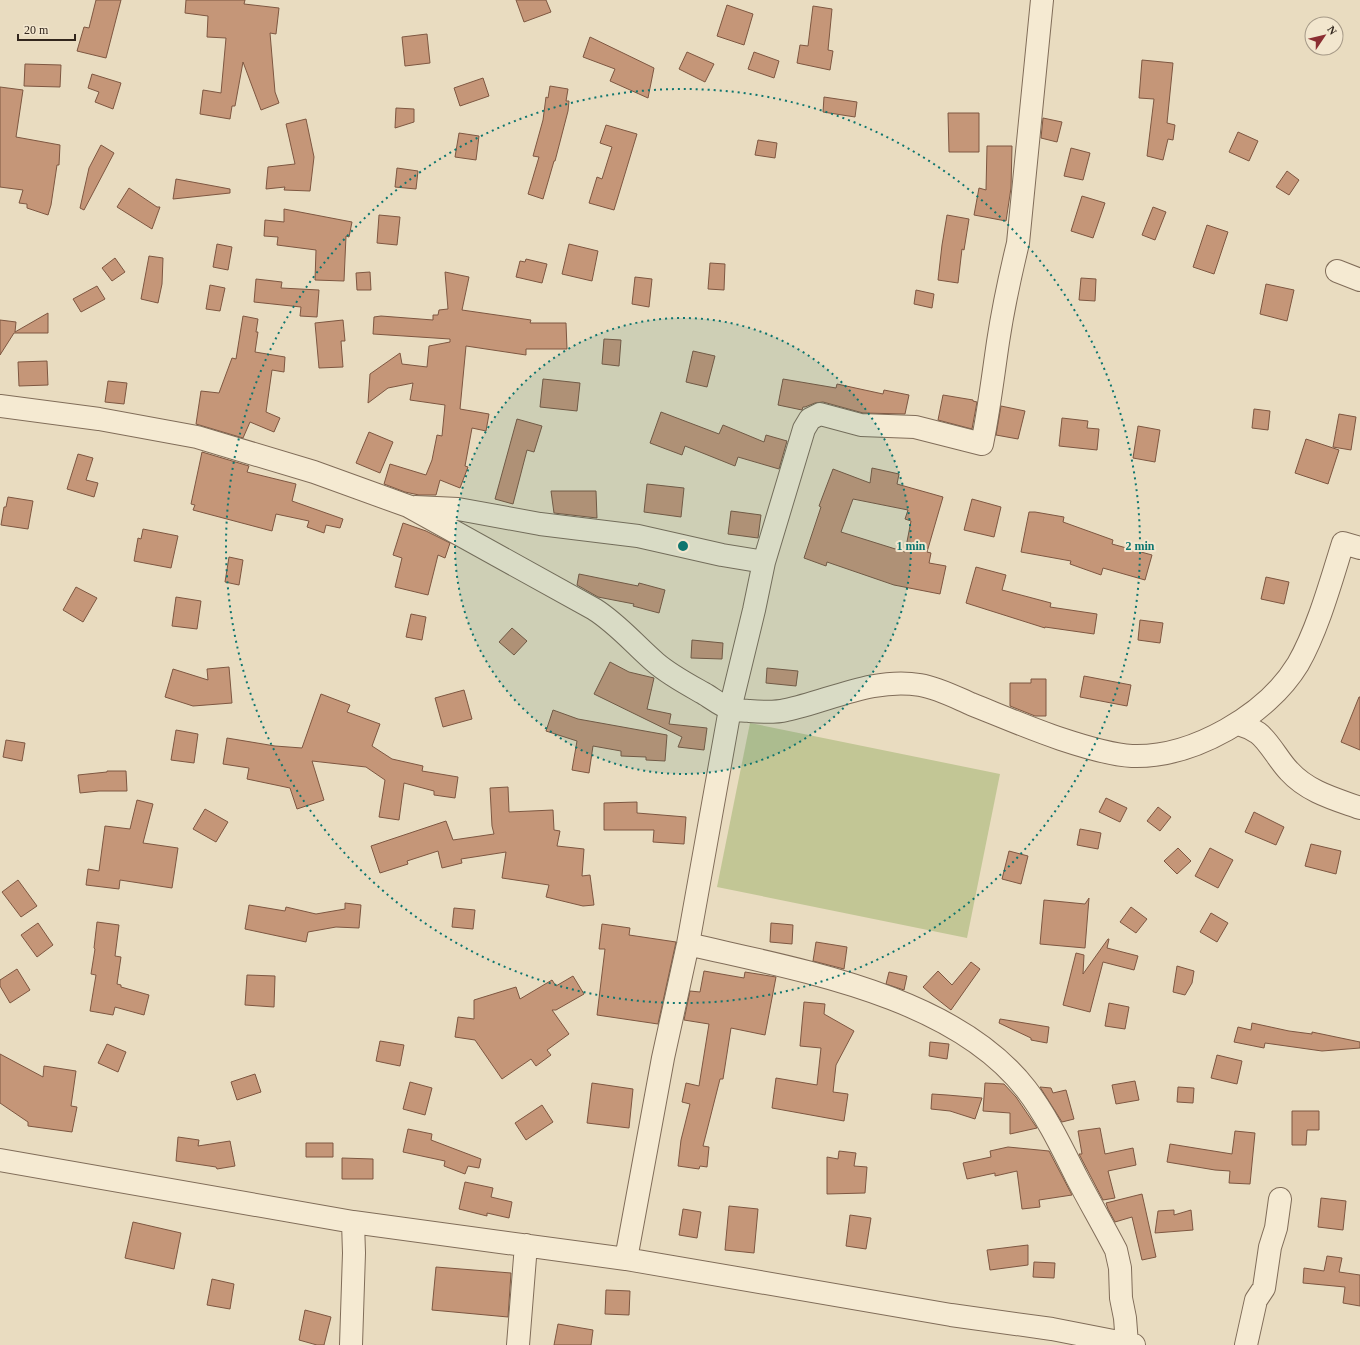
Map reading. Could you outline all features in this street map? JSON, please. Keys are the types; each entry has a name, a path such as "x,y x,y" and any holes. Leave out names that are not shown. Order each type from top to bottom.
{"street":[{"path":"626,1259 663,1058 688,944 730,709 764,562 804,429 810,419 820,414 861,425 915,427 982,444 1009,278 1018,243 1042,0"},
{"path":"1337,271 1360,280"},
{"path":"0,406 99,419 197,437 314,472 408,506 594,609 612,621 658,664 673,675 730,709 761,712 784,711 872,687 901,683 920,685 937,689 1014,722 1063,740 1117,755 1152,755 1179,750 1238,724 1259,708 1276,693 1298,664 1315,627 1343,543 1360,548"},
{"path":"408,506 458,510 540,524 638,536 722,555 764,562"},
{"path":"1238,724 1250,728 1259,734 1290,772 1307,787 1327,797 1360,808"},
{"path":"0,1160 353,1222 626,1259 1130,1344 1121,1298 1120,1268 1116,1250 1051,1127 1026,1089 996,1057 966,1035 909,1005 854,986 809,973 688,944"},
{"path":"1246,1345 1256,1300 1264,1288 1270,1247 1276,1228 1280,1200"},
{"path":"351,1345 354,1253 353,1222"},
{"path":"518,1345 526,1245"}],"green space":[{"path":"750,723 1000,774 967,938 717,887"}],"building":[{"path":"96,0 121,0 106,58 77,51 84,27 89,28"},
{"path":"186,0 245,0 244,4 279,8 276,34 270,33 275,92 279,103 261,110 243,62 235,106 232,106 230,119 200,114 203,90 221,93 226,38 207,37 208,16 185,13"},
{"path":"516,0 546,0 551,12 524,22"},
{"path":"727,5 753,14 744,45 717,36"},
{"path":"813,6 832,9 828,50 833,51 830,70 797,63 800,45 808,46"},
{"path":"427,34 430,63 405,66 402,37"},
{"path":"590,37 654,68 648,98 610,81 615,69 583,57"},
{"path":"687,52 714,64 705,82 679,69"},
{"path":"754,52 779,61 774,78 748,69"},
{"path":"1142,60 1173,63 1167,123 1175,125 1173,140 1168,139 1163,160 1147,156 1154,99 1139,98"},
{"path":"25,64 61,65 60,87 24,86"},
{"path":"92,74 121,83 113,109 95,102 99,92 88,88"},
{"path":"483,78 489,96 460,106 454,88"},
{"path":"550,86 568,89 566,101 569,101 568,111 555,161 543,199 528,194 539,157 533,156 543,120 546,97 548,98"},
{"path":"0,87 23,90 16,137 60,145 59,165 57,165 48,215 27,208 27,204 19,203 23,190 0,187"},
{"path":"824,97 857,102 855,117 823,112"},
{"path":"396,108 414,109 414,122 395,128"},
{"path":"948,113 979,113 979,152 949,152"},
{"path":"1043,118 1062,122 1057,142 1041,138"},
{"path":"306,119 314,157 310,191 284,190 285,187 266,189 268,167 295,164 286,124"},
{"path":"606,125 637,134 614,210 589,203 597,177 602,179 612,147 600,143"},
{"path":"1238,132 1258,141 1249,161 1229,152"},
{"path":"459,133 479,136 476,160 455,157"},
{"path":"758,140 777,143 775,158 755,155"},
{"path":"101,145 114,153 84,210 80,208 89,168"},
{"path":"987,146 1012,146 1011,188 1006,221 974,215 979,188 986,190"},
{"path":"1071,148 1090,153 1083,180 1064,176"},
{"path":"397,168 418,171 416,189 395,187"},
{"path":"1287,171 1299,180 1289,195 1276,187"},
{"path":"176,179 230,189 230,193 173,199"},
{"path":"129,188 157,207 160,207 152,229 117,207"},
{"path":"1082,196 1105,203 1093,238 1071,231"},
{"path":"1153,207 1166,212 1155,240 1142,235"},
{"path":"284,209 352,222 349,237 346,236 344,281 315,280 316,250 277,245 278,237 264,236 265,220 284,222"},
{"path":"379,215 400,217 397,245 377,243"},
{"path":"947,215 969,219 964,250 962,249 958,283 938,280"},
{"path":"1207,225 1228,232 1214,274 1193,267"},
{"path":"217,244 232,247 228,270 213,267"},
{"path":"569,244 598,251 592,281 562,274"},
{"path":"149,256 163,258 162,284 158,303 141,299"},
{"path":"115,258 125,272 112,281 102,268"},
{"path":"526,259 547,264 542,283 516,277 520,261 525,262"},
{"path":"710,263 725,264 724,290 708,289"},
{"path":"370,272 371,290 357,290 356,273"},
{"path":"445,272 469,277 462,310 531,320 530,323 566,323 567,349 526,349 526,355 466,346 460,409 489,414 486,431 472,428 465,466 468,467 460,488 440,480 436,495 419,495 405,492 384,484 390,464 426,475 432,460 437,435 442,436 445,405 410,400 413,383 388,388 368,403 370,374 400,353 402,364 427,367 429,346 450,342 450,339 373,334 374,317 381,316 433,320 433,315 438,315 439,310 448,309"},
{"path":"635,277 652,279 649,307 632,304"},
{"path":"1081,278 1096,279 1095,301 1079,300"},
{"path":"256,279 282,282 281,288 319,290 317,317 300,316 301,307 254,302"},
{"path":"1266,284 1294,290 1287,321 1260,314"},
{"path":"210,285 225,288 220,311 206,309"},
{"path":"97,286 105,299 81,312 73,299"},
{"path":"916,290 934,294 932,308 914,304"},
{"path":"48,313 48,333 14,333 0,355 0,320 16,322 15,332"},
{"path":"243,316 258,319 255,352 285,357 284,372 272,370 266,412 280,418 274,432 250,422 243,438 196,424 201,391 219,393 232,358 236,359"},
{"path":"343,320 345,341 341,341 343,367 319,368 315,323"},
{"path":"604,339 621,340 619,366 602,364"},
{"path":"693,351 715,356 707,387 686,382"},
{"path":"47,361 48,385 19,386 18,362"},
{"path":"543,379 580,383 577,411 540,407"},
{"path":"783,379 836,388 837,384 883,394 884,390 909,395 905,414 863,413 823,402 803,407 802,410 778,405"},
{"path":"108,381 127,383 124,404 105,402"},
{"path":"943,395 977,402 972,429 938,420"},
{"path":"1001,406 1025,411 1018,439 996,435"},
{"path":"1254,409 1270,411 1268,430 1252,428"},
{"path":"661,412 719,434 723,425 764,442 766,435 787,441 779,469 738,457 735,466 685,446 682,455 650,443"},
{"path":"1339,414 1356,417 1351,450 1333,447"},
{"path":"1062,418 1088,421 1087,428 1099,429 1097,450 1059,446"},
{"path":"517,419 542,426 534,452 527,450 513,504 495,499"},
{"path":"1138,426 1160,430 1155,462 1133,458"},
{"path":"369,432 393,442 380,473 356,463"},
{"path":"1306,439 1339,450 1328,484 1295,473"},
{"path":"202,452 249,466 247,472 296,484 292,501 343,519 340,528 326,525 324,533 307,527 309,521 276,514 272,531 193,510 195,505 191,504"},
{"path":"78,454 93,458 86,480 98,483 94,497 67,489"},
{"path":"872,468 899,474 897,484 943,497 927,552 931,553 929,563 946,566 940,594 894,585 827,562 826,566 804,558 821,507 819,506 833,469 870,483","holes":["853,499 908,510 905,519 911,521 905,552 841,532"]},
{"path":"647,484 684,488 681,517 644,512"},
{"path":"551,491 596,491 597,518 554,513"},
{"path":"8,497 33,501 28,529 1,525 4,507 6,507"},
{"path":"972,499 1001,507 994,537 964,530"},
{"path":"731,511 761,515 758,538 728,534"},
{"path":"1029,512 1064,517 1063,522 1113,540 1112,544 1152,555 1145,580 1103,568 1101,575 1070,564 1071,561 1021,552"},
{"path":"403,523 426,531 450,543 445,558 438,555 428,595 395,587 402,558 393,555"},
{"path":"143,529 178,536 171,568 134,561 138,538 141,539"},
{"path":"229,557 243,560 239,585 225,582"},
{"path":"976,567 1006,575 1002,590 1051,603 1050,607 1097,614 1094,634 1045,628 966,603"},
{"path":"579,574 638,586 639,583 665,590 659,613 633,606 634,604 598,597 577,585"},
{"path":"1266,577 1289,582 1284,604 1261,599"},
{"path":"76,587 97,598 83,622 63,610"},
{"path":"176,597 201,601 197,629 172,626"},
{"path":"411,614 426,617 422,640 406,637"},
{"path":"1140,620 1163,623 1160,643 1138,640"},
{"path":"512,628 527,641 514,655 499,642"},
{"path":"692,640 723,643 722,659 691,658"},
{"path":"610,662 629,672 654,678 647,709 671,714 669,724 707,728 704,750 678,747 682,737 594,694"},
{"path":"229,667 232,703 193,706 165,697 173,669 208,680 207,669"},
{"path":"767,668 798,671 796,686 766,683"},
{"path":"1084,676 1131,685 1127,706 1080,697"},
{"path":"1031,679 1046,679 1046,716 1035,716 1010,706 1010,683 1031,683"},
{"path":"464,690 472,719 443,727 435,698"},
{"path":"321,694 350,705 347,712 380,724 372,746 392,759 423,766 422,771 458,777 455,798 434,795 434,791 404,783 399,820 379,817 385,780 366,767 312,761 324,800 297,809 290,788 247,779 249,768 223,764 227,738 275,746 302,748"},
{"path":"1360,697 1360,750 1341,742"},
{"path":"553,710 578,719 667,735 665,761 646,760 646,757 621,756 621,751 593,746 589,773 572,770 577,741 546,731"},
{"path":"176,730 198,734 194,763 171,760"},
{"path":"6,740 25,743 22,761 3,757"},
{"path":"107,771 126,771 127,791 80,793 78,775"},
{"path":"508,787 509,812 553,810 554,830 560,831 557,846 584,849 582,876 590,875 594,905 583,906 546,897 549,885 502,878 506,852 461,859 462,863 442,868 438,851 407,861 408,864 380,873 371,846 446,821 453,840 494,834 492,826 490,788"},
{"path":"1106,798 1127,808 1120,822 1099,812"},
{"path":"137,800 153,804 143,843 178,848 172,888 120,880 119,889 86,885 88,869 99,871 105,826 130,829"},
{"path":"637,802 637,813 686,817 684,844 653,842 654,830 604,830 604,803"},
{"path":"1158,807 1171,817 1160,831 1147,821"},
{"path":"205,809 228,822 216,842 193,829"},
{"path":"1254,812 1284,827 1276,845 1245,832"},
{"path":"1080,829 1101,833 1098,849 1077,845"},
{"path":"1311,844 1341,851 1336,874 1305,866"},
{"path":"1178,848 1191,861 1177,874 1164,861"},
{"path":"1210,848 1233,860 1218,888 1195,876"},
{"path":"1009,851 1028,856 1021,884 1002,879"},
{"path":"18,880 37,906 21,917 2,892"},
{"path":"1089,898 1085,948 1040,944 1044,900 1085,904"},
{"path":"345,903 361,905 359,928 336,927 308,932 306,942 245,929 249,905 285,911 286,907 316,914 345,909"},
{"path":"1131,907 1147,919 1136,933 1120,922"},
{"path":"454,908 475,910 473,929 452,927"},
{"path":"1211,913 1228,923 1217,942 1200,932"},
{"path":"97,922 119,925 115,956 121,957 117,984 121,985 121,987 149,995 144,1015 115,1007 113,1015 90,1011 96,975 91,974"},
{"path":"38,923 53,945 37,957 21,935"},
{"path":"771,923 793,925 792,944 770,942"},
{"path":"602,924 630,928 629,935 676,942 658,1024 597,1015 605,949 599,949"},
{"path":"1108,939 1107,948 1138,956 1134,970 1103,962 1090,1012 1063,1005 1076,953 1084,955 1083,974"},
{"path":"816,942 847,947 844,969 813,961"},
{"path":"971,962 980,969 951,1010 923,987 938,971 952,985"},
{"path":"1177,966 1194,971 1192,983 1185,995 1173,992"},
{"path":"17,969 30,990 10,1003 0,986 0,980"},
{"path":"704,971 744,978 745,972 776,977 765,1035 731,1028 723,1079 720,1079 703,1146 709,1147 707,1167 700,1166 699,1169 678,1166 681,1140 690,1104 682,1102 686,1083 699,1086 709,1024 684,1020 690,991 700,992"},
{"path":"889,972 907,976 904,990 886,984"},
{"path":"247,975 275,976 274,1007 245,1005"},
{"path":"573,976 584,994 556,1010 552,1010 569,1034 547,1050 551,1055 536,1066 531,1059 502,1079 475,1040 455,1037 458,1017 474,1019 474,1000 516,987 520,999 552,980 556,986"},
{"path":"804,1002 825,1004 824,1014 854,1031 836,1065 833,1092 848,1094 844,1121 772,1108 776,1078 817,1085 821,1048 800,1046"},
{"path":"1109,1003 1129,1007 1125,1029 1105,1026"},
{"path":"1000,1019 1049,1027 1047,1043 1031,1040 1031,1038 999,1023"},
{"path":"1252,1023 1289,1031 1312,1034 1312,1032 1360,1042 1360,1048 1322,1051 1265,1043 1264,1048 1234,1042 1238,1027 1251,1030"},
{"path":"380,1041 404,1045 400,1066 376,1061"},
{"path":"930,1042 949,1044 947,1059 929,1056"},
{"path":"107,1044 126,1052 118,1072 98,1063"},
{"path":"0,1054 43,1077 44,1066 76,1071 71,1106 77,1107 72,1132 28,1126 28,1122 0,1103"},
{"path":"1217,1055 1242,1061 1237,1084 1211,1078"},
{"path":"255,1074 261,1092 237,1100 231,1082"},
{"path":"1135,1081 1139,1100 1116,1104 1112,1085"},
{"path":"410,1082 432,1088 425,1115 403,1109"},
{"path":"592,1083 633,1089 629,1128 587,1123"},
{"path":"985,1083 1004,1084 1016,1097 1037,1128 1010,1134 1010,1113 983,1111"},
{"path":"1040,1087 1051,1088 1053,1093 1066,1090 1074,1119 1062,1122"},
{"path":"1178,1087 1194,1088 1193,1103 1177,1102"},
{"path":"932,1094 982,1098 975,1119 950,1111 931,1109"},
{"path":"542,1105 553,1122 526,1140 515,1123"},
{"path":"1292,1111 1319,1111 1319,1130 1307,1130 1306,1145 1292,1145"},
{"path":"1100,1128 1105,1154 1133,1148 1136,1165 1108,1171 1115,1198 1103,1200 1079,1154 1082,1154 1078,1131"},
{"path":"408,1129 432,1134 431,1140 481,1159 479,1168 468,1166 465,1174 444,1166 445,1161 403,1152"},
{"path":"1235,1131 1255,1133 1250,1184 1229,1183 1230,1171 1167,1162 1170,1144 1232,1154"},
{"path":"178,1137 199,1140 198,1146 230,1141 235,1166 217,1169 216,1167 176,1161"},
{"path":"306,1143 333,1143 333,1157 306,1157"},
{"path":"1008,1147 1049,1151 1072,1195 1039,1200 1040,1207 1022,1209 1017,1171 995,1176 995,1173 967,1179 963,1163 991,1157 990,1151"},
{"path":"839,1151 856,1153 854,1166 867,1167 865,1193 827,1194 827,1157 838,1159"},
{"path":"342,1158 373,1159 373,1179 342,1179"},
{"path":"465,1182 493,1188 491,1197 512,1202 509,1218 487,1213 487,1216 459,1209"},
{"path":"1142,1194 1156,1257 1142,1260 1132,1217 1115,1222 1106,1203"},
{"path":"1321,1198 1346,1201 1343,1230 1318,1227"},
{"path":"729,1206 758,1209 754,1253 725,1250"},
{"path":"683,1209 701,1212 697,1238 679,1235"},
{"path":"1174,1210 1174,1215 1191,1210 1193,1230 1155,1233 1158,1211"},
{"path":"850,1215 871,1218 866,1249 846,1246"},
{"path":"133,1222 181,1233 174,1269 125,1258"},
{"path":"1028,1245 1028,1265 990,1270 987,1250"},
{"path":"1327,1256 1342,1258 1339,1272 1360,1275 1360,1306 1343,1303 1345,1287 1303,1283 1304,1268 1324,1271"},
{"path":"1034,1262 1055,1263 1054,1278 1033,1277"},
{"path":"436,1267 511,1273 508,1317 432,1310"},
{"path":"212,1279 234,1284 230,1309 207,1305"},
{"path":"606,1290 630,1291 629,1315 605,1314"},
{"path":"305,1310 331,1317 324,1345 317,1345 299,1340"},
{"path":"558,1324 593,1330 591,1345 554,1345"}]}
